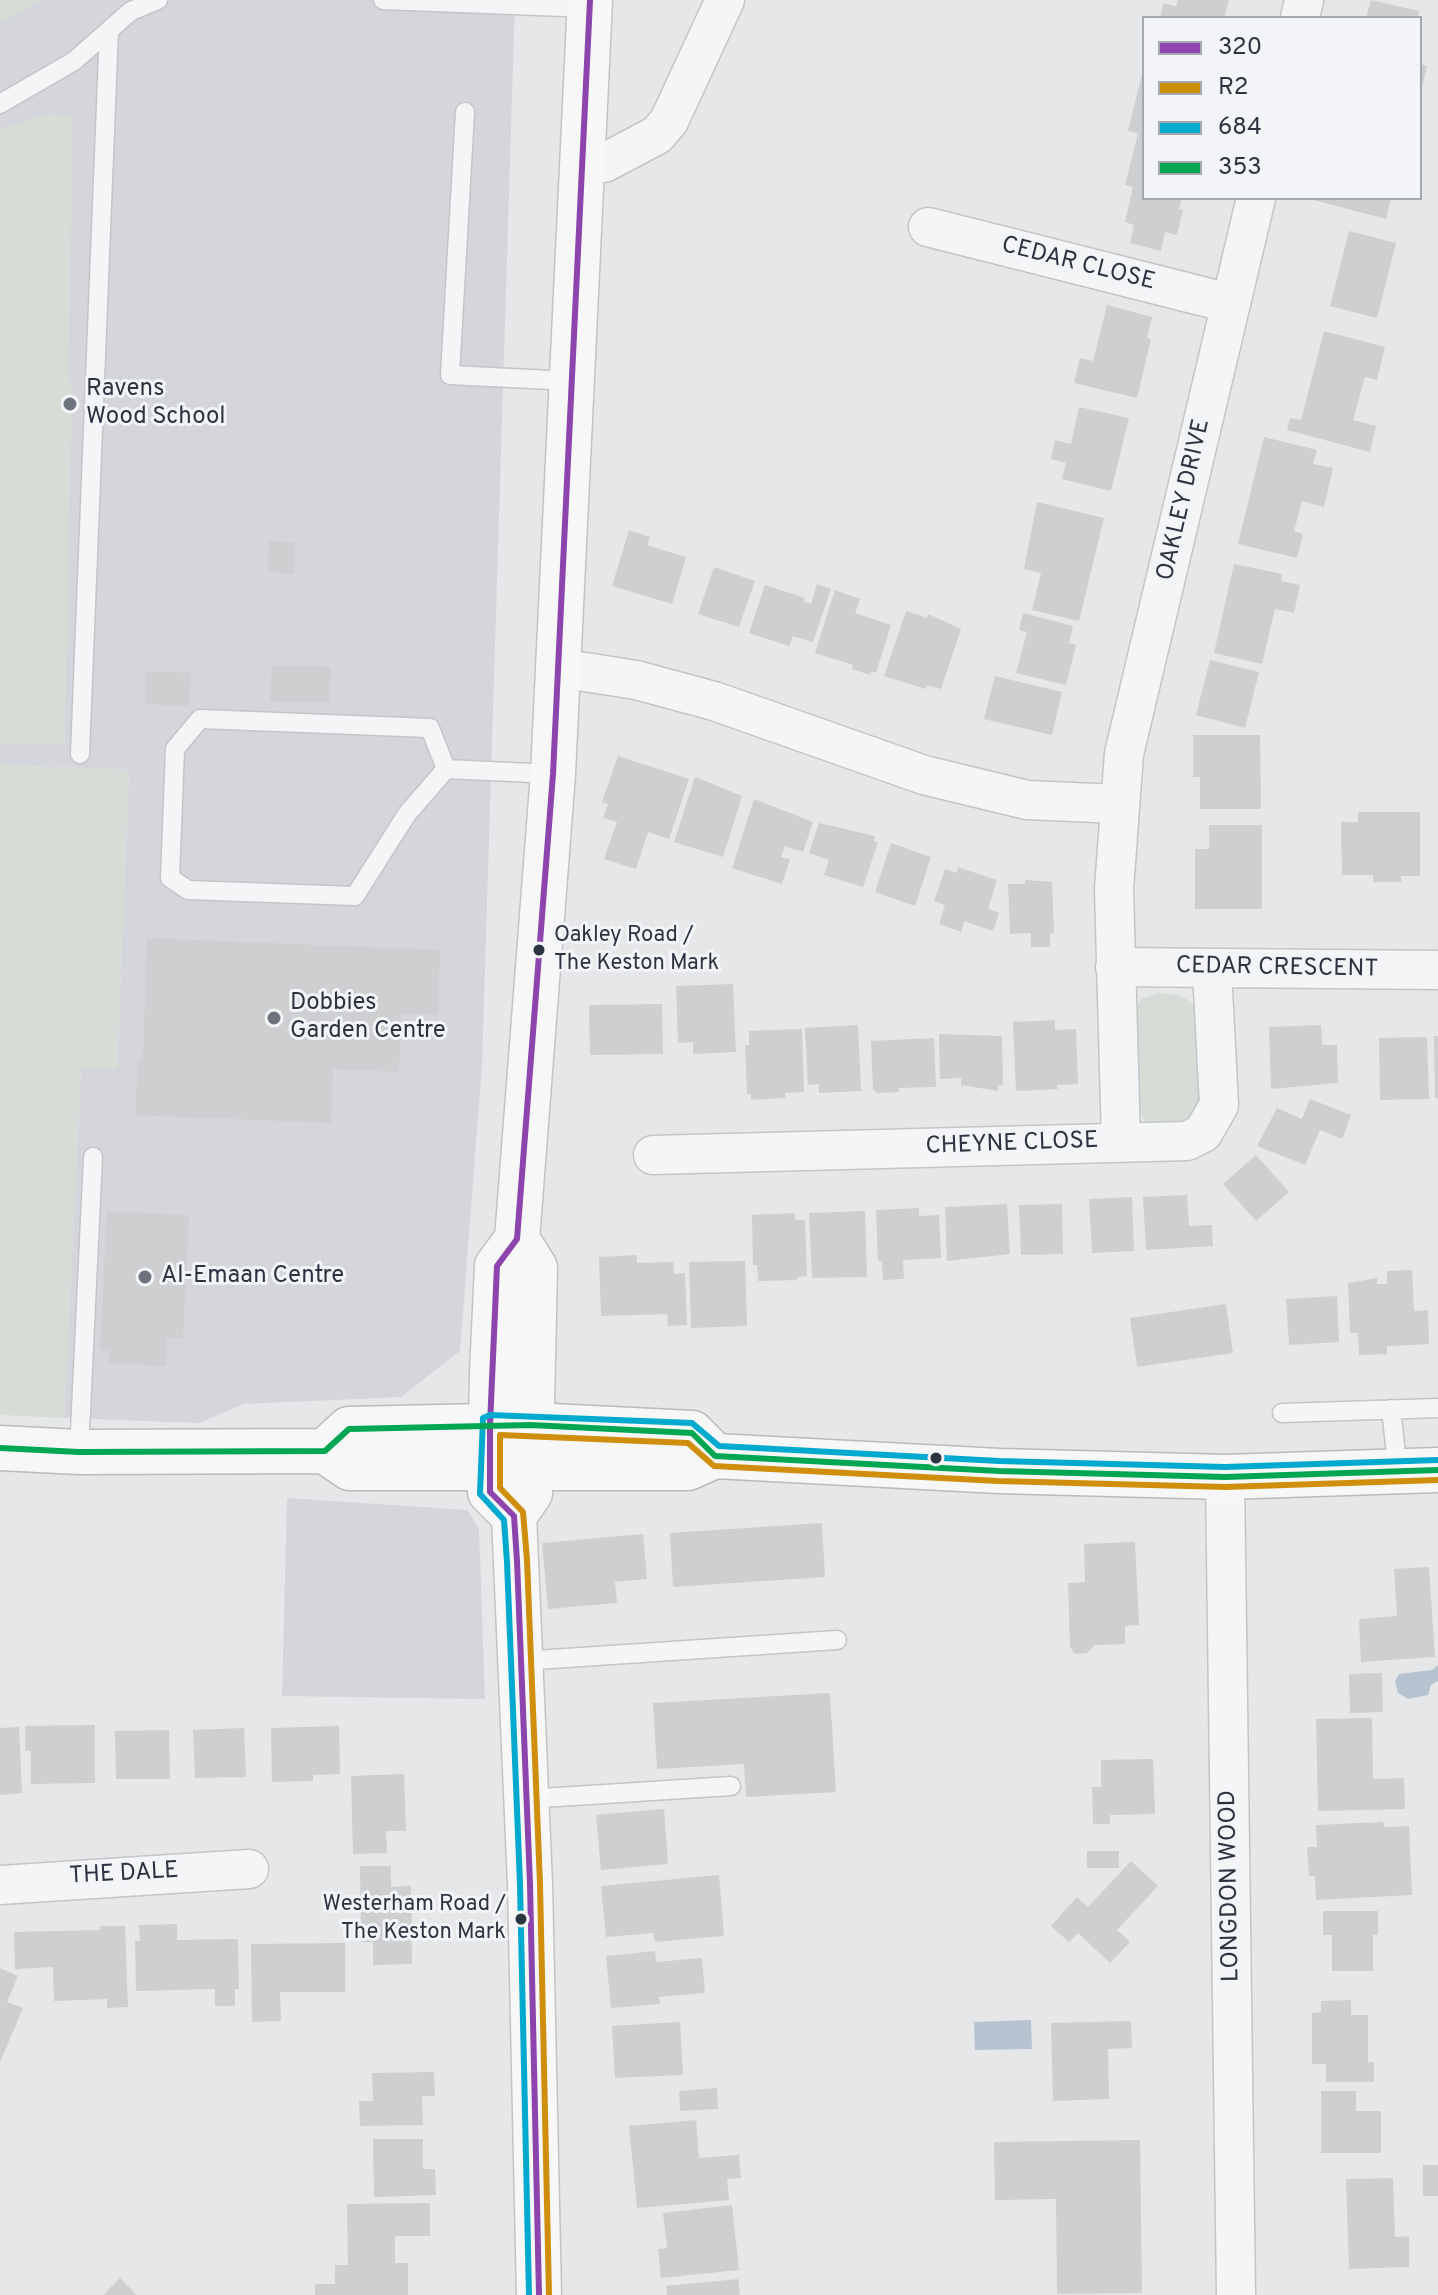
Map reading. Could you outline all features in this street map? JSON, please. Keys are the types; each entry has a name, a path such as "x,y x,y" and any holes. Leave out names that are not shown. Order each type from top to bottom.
{"main road":[{"path":"539,2295 526,1799 514,1516 530,1493 510,1446 497,1266 517,1239 553,774 590,4"},
{"path":"0,1448 79,1452 325,1451 349,1429 688,1468 715,1456 999,1471 1225,1477 1418,1471"}],"street":[{"path":"582,161 604,163 657,135 669,121 725,0"},
{"name":"OAKLEY DRIVE","path":"1121,1142 1114,889 1124,754 1255,200"},
{"name":"CEDAR CLOSE","path":"928,227 1229,303"},
{"path":"559,668 636,680 714,701 924,775 1027,800 1119,804"},
{"name":"CEDAR CRESCENT","path":"1115,967 1438,970"},
{"name":"CHEYNE CLOSE","path":"653,1155 1187,1141 1203,1133 1219,1105 1212,970"},
{"name":"LONGDON WOOD","path":"1225,1477 1236,2295"},
{"name":"THE DALE","path":"0,1885 249,1869"}],"lane":[{"path":"0,104 74,61 131,11 158,0"},
{"path":"383,0 590,4"},
{"path":"80,754 109,30"},
{"path":"465,112 450,375 571,381"},
{"path":"200,719 430,728 446,769 407,814 355,896 188,890 170,878 175,749 200,719"},
{"path":"446,769 553,774"},
{"path":"79,1452 93,1157"},
{"path":"1282,1413 1438,1408"},
{"path":"1391,1409 1418,1471"},
{"path":"520,1661 837,1640"},
{"path":"526,1799 731,1786"}],"shaded area":[{"path":"0,0 515,0 482,1065 460,1351 401,1397 244,1404 199,1423 64,1418 81,1068 117,1068 129,770 0,765"},
{"path":"0,0 40,0 0,24"},
{"path":"52,113 72,118 69,381 72,381 65,745 0,744 0,130"},
{"path":"0,765 129,770 117,1069 81,1068 64,1418 0,1415"},
{"path":"1160,993 1179,995 1191,1002 1197,1014 1200,1097 1199,1110 1187,1123 1160,1128 1145,1121 1135,1103 1133,1014 1141,999"},
{"path":"287,1498 467,1510 479,1528 485,1699 282,1696"}],"water":[{"path":"1438,1665 1438,1681 1431,1685 1428,1695 1408,1699 1398,1693 1395,1681 1399,1674 1432,1670"},
{"path":"1031,2020 1032,2049 975,2050 974,2022"}],"building":[{"path":"1178,0 1229,0 1225,16 1160,16 1163,3 1176,6"},
{"path":"1371,0 1419,11 1418,16 1367,16"},
{"path":"1422,65 1427,66 1422,88"},
{"path":"1142,74 1142,200 1181,200 1179,209 1183,210 1177,235 1165,232 1161,251 1130,243 1134,225 1125,222 1133,187 1125,185 1138,133 1128,131"},
{"path":"1314,200 1391,200 1386,219"},
{"path":"1349,231 1396,243 1377,318 1330,306"},
{"path":"1107,305 1152,317 1147,338 1151,339 1137,398 1074,383 1080,358 1093,361"},
{"path":"1324,331 1385,347 1377,380 1365,377 1353,420 1376,426 1370,452 1287,430 1290,418 1301,420"},
{"path":"1079,407 1129,418 1111,491 1062,479 1066,463 1051,459 1055,440 1071,444"},
{"path":"1264,437 1317,450 1313,464 1333,468 1324,507 1302,501 1294,531 1303,534 1297,558 1238,544"},
{"path":"1037,502 1104,518 1079,621 1032,610 1041,573 1024,569"},
{"path":"629,530 650,537 647,545 686,557 672,604 612,586"},
{"path":"269,541 295,542 294,574 268,572"},
{"path":"1234,564 1282,574 1281,581 1300,585 1294,613 1275,609 1262,664 1214,653"},
{"path":"714,567 755,581 739,627 698,614"},
{"path":"817,584 831,589 813,642 793,636 789,646 749,633 765,585 805,598 804,602 811,604"},
{"path":"835,590 860,599 855,613 891,625 876,673 871,671 870,675 852,669 853,665 815,653"},
{"path":"906,611 927,618 928,614 961,629 941,689 927,685 926,689 884,676"},
{"path":"1023,613 1073,626 1069,643 1076,645 1066,685 1016,673 1027,632 1019,630"},
{"path":"1210,660 1259,672 1245,728 1196,715"},
{"path":"272,665 331,667 329,703 270,701"},
{"path":"146,671 190,673 189,706 145,704"},
{"path":"995,676 1062,692 1052,735 984,719"},
{"path":"1193,735 1260,735 1261,809 1200,809 1200,777 1193,777"},
{"path":"618,756 689,779 669,839 648,832 636,869 604,859 617,822 603,818 608,804 602,802"},
{"path":"695,777 742,796 723,857 674,842"},
{"path":"754,799 813,822 803,852 785,846 781,857 790,859 782,884 732,868"},
{"path":"1358,812 1420,812 1420,876 1401,876 1401,882 1373,882 1373,875 1342,875 1341,822 1358,822"},
{"path":"819,823 875,836 874,841 878,842 863,887 824,875 829,860 809,853"},
{"path":"1209,825 1262,825 1262,909 1195,909 1195,849 1209,849"},
{"path":"891,843 931,857 915,906 875,892"},
{"path":"958,867 997,880 988,909 999,913 993,931 964,921 961,932 939,924 945,905 934,901 945,869 956,873"},
{"path":"1025,880 1052,882 1054,933 1050,934 1050,947 1031,947 1031,933 1010,934 1008,884 1025,884"},
{"path":"147,938 440,950 438,1015 401,1013 399,1072 333,1069 331,1123 135,1115 138,1062 143,1062"},
{"path":"733,984 736,1052 693,1054 693,1042 678,1043 676,986"},
{"path":"662,1004 663,1054 590,1055 589,1005"},
{"path":"1055,1020 1055,1030 1076,1029 1078,1084 1057,1085 1058,1089 1016,1091 1013,1022"},
{"path":"858,1025 861,1091 819,1093 819,1084 808,1085 805,1028"},
{"path":"1321,1025 1322,1045 1337,1045 1338,1083 1271,1089 1269,1027"},
{"path":"802,1029 804,1092 785,1093 785,1098 751,1100 751,1094 747,1094 745,1045 749,1045 749,1031"},
{"path":"939,1034 1002,1036 1003,1085 998,1085 998,1091 961,1085 961,1078 940,1079"},
{"path":"1434,1036 1438,1036 1438,1098 1435,1098"},
{"path":"1427,1037 1429,1099 1380,1100 1379,1038"},
{"path":"934,1038 936,1087 899,1088 899,1092 877,1093 873,1089 871,1041"},
{"path":"1310,1099 1351,1115 1342,1139 1320,1130 1305,1165 1257,1146 1277,1108 1302,1119"},
{"path":"1256,1155 1289,1192 1256,1221 1223,1184"},
{"path":"1187,1195 1189,1226 1212,1225 1213,1246 1146,1250 1143,1197"},
{"path":"1132,1197 1134,1251 1092,1253 1089,1199"},
{"path":"1007,1204 1010,1254 947,1261 945,1207"},
{"path":"1062,1204 1063,1254 1021,1255 1019,1205"},
{"path":"919,1208 919,1216 939,1215 941,1258 903,1260 904,1279 883,1280 882,1261 878,1261 876,1210"},
{"name":"Al-Emaan Centre","path":"107,1211 189,1215 183,1339 167,1338 166,1366 109,1363 110,1351 100,1350"},
{"path":"865,1211 867,1277 812,1278 809,1213"},
{"path":"795,1213 795,1220 805,1220 807,1276 797,1277 797,1280 758,1281 757,1265 753,1265 752,1215"},
{"path":"637,1255 637,1263 673,1262 674,1274 685,1273 687,1325 668,1326 667,1314 601,1316 599,1257"},
{"path":"745,1261 747,1326 691,1328 689,1262"},
{"path":"1412,1270 1414,1311 1428,1310 1429,1344 1387,1346 1387,1354 1359,1355 1358,1333 1350,1333 1348,1283 1377,1278 1377,1284 1387,1284 1387,1271"},
{"path":"1337,1296 1339,1342 1289,1345 1286,1299"},
{"path":"1226,1304 1233,1353 1137,1367 1130,1318"},
{"path":"822,1523 825,1577 673,1587 670,1533"},
{"path":"643,1534 647,1579 615,1582 617,1603 548,1609 542,1543"},
{"path":"1135,1542 1139,1625 1125,1626 1125,1644 1095,1645 1087,1653 1075,1654 1070,1647 1068,1583 1085,1582 1084,1544"},
{"path":"1429,1567 1435,1657 1361,1662 1359,1619 1397,1616 1394,1569"},
{"path":"1382,1673 1383,1712 1350,1713 1349,1674"},
{"path":"830,1693 836,1792 746,1797 744,1764 657,1769 653,1703"},
{"path":"1372,1718 1373,1779 1404,1778 1405,1809 1318,1811 1316,1719"},
{"path":"95,1725 95,1783 31,1784 31,1751 25,1751 25,1726"},
{"path":"339,1726 340,1774 313,1775 313,1781 272,1782 271,1728"},
{"path":"19,1727 22,1793 0,1795 0,1728"},
{"path":"244,1728 246,1777 195,1778 193,1730"},
{"path":"169,1730 170,1779 116,1779 115,1731"},
{"path":"1153,1759 1155,1814 1110,1815 1110,1824 1093,1824 1092,1787 1101,1787 1101,1760"},
{"path":"404,1774 406,1831 386,1831 387,1853 353,1854 351,1776"},
{"path":"664,1809 668,1864 601,1870 596,1815"},
{"path":"1383,1822 1384,1827 1409,1826 1412,1895 1316,1900 1315,1876 1309,1876 1307,1847 1317,1847 1316,1825"},
{"path":"1087,1851 1119,1851 1119,1868 1087,1868"},
{"path":"1131,1861 1158,1886 1117,1930 1130,1942 1110,1963 1078,1933 1069,1942 1051,1926 1077,1897 1088,1907"},
{"path":"360,1866 391,1866 391,1887 411,1886 412,1964 373,1965 373,1942 361,1942"},
{"path":"719,1875 724,1936 655,1942 653,1933 606,1937 601,1886"},
{"path":"1323,1911 1378,1911 1378,1935 1373,1935 1373,1971 1332,1971 1332,1935 1323,1935"},
{"path":"177,1924 177,1940 238,1939 239,1989 235,1989 235,2006 215,2006 215,1989 136,1991 135,1941 140,1941 139,1925"},
{"path":"100,1926 125,1926 128,2007 107,2008 107,1999 54,2001 53,1967 15,1969 14,1932 100,1930"},
{"path":"345,1943 345,1992 280,1992 281,2021 252,2022 251,1944"},
{"path":"655,1951 656,1962 702,1958 705,1993 659,1997 660,2004 611,2008 606,1956"},
{"path":"0,1968 18,1976 7,2002 23,2008 0,2062"},
{"path":"1351,2000 1351,2015 1368,2015 1368,2062 1374,2062 1374,2082 1326,2082 1326,2064 1312,2064 1312,2013 1321,2012 1321,2001"},
{"path":"1131,2021 1132,2048 1108,2049 1109,2099 1053,2101 1051,2023"},
{"path":"680,2022 683,2075 615,2078 612,2026"},
{"path":"434,2072 435,2096 422,2096 423,2125 360,2126 359,2101 373,2101 372,2073"},
{"path":"717,2088 718,2109 680,2111 679,2091"},
{"path":"1321,2091 1356,2091 1356,2111 1381,2111 1381,2153 1321,2153"},
{"path":"696,2120 699,2158 739,2155 741,2178 727,2179 729,2200 637,2208 629,2126"},
{"path":"373,2139 423,2139 423,2169 435,2169 436,2195 374,2197"},
{"path":"1140,2140 1142,2293 1057,2294 1056,2199 995,2200 994,2142"},
{"path":"1423,2165 1438,2165 1438,2196 1423,2196"},
{"path":"1393,2178 1395,2237 1409,2236 1409,2267 1349,2269 1346,2179"},
{"path":"430,2203 430,2236 395,2236 395,2263 408,2263 408,2295 315,2295 315,2284 335,2284 335,2265 348,2265 347,2204"},
{"path":"732,2205 739,2270 661,2278 658,2249 667,2248 663,2213"},
{"path":"120,2278 137,2295 103,2295"},
{"path":"738,2279 740,2295 667,2295 666,2286"}],"transit line":[{"name":"320","path":"539,2295 530,1884 517,1561 514,1516 490,1492 490,1425 497,1266 517,1239 553,774 590,0"},
{"name":"684","path":"529,2295 520,1884 507,1562 504,1520 480,1494 483,1418 490,1415 692,1423 719,1446 999,1461 1225,1467 1438,1460"},
{"name":"353","path":"0,1448 79,1452 325,1451 349,1429 531,1425 692,1433 715,1456 999,1471 1225,1477 1438,1470"},
{"name":"R2","path":"549,2295 540,1884 527,1560 523,1512 500,1488 500,1435 688,1443 714,1466 998,1481 1225,1487 1438,1480"}],"place":[{"name":"Ravens Wood School","path":"70,404"},
{"name":"Oakley Road / The Keston Mark","path":"539,950"},
{"name":"Dobbies Garden Centre","path":"274,1018"},
{"name":"Al-Emaan Centre","path":"145,1277"},
{"name":"Westerham Road / The Keston Mark","path":"521,1919"}]}
